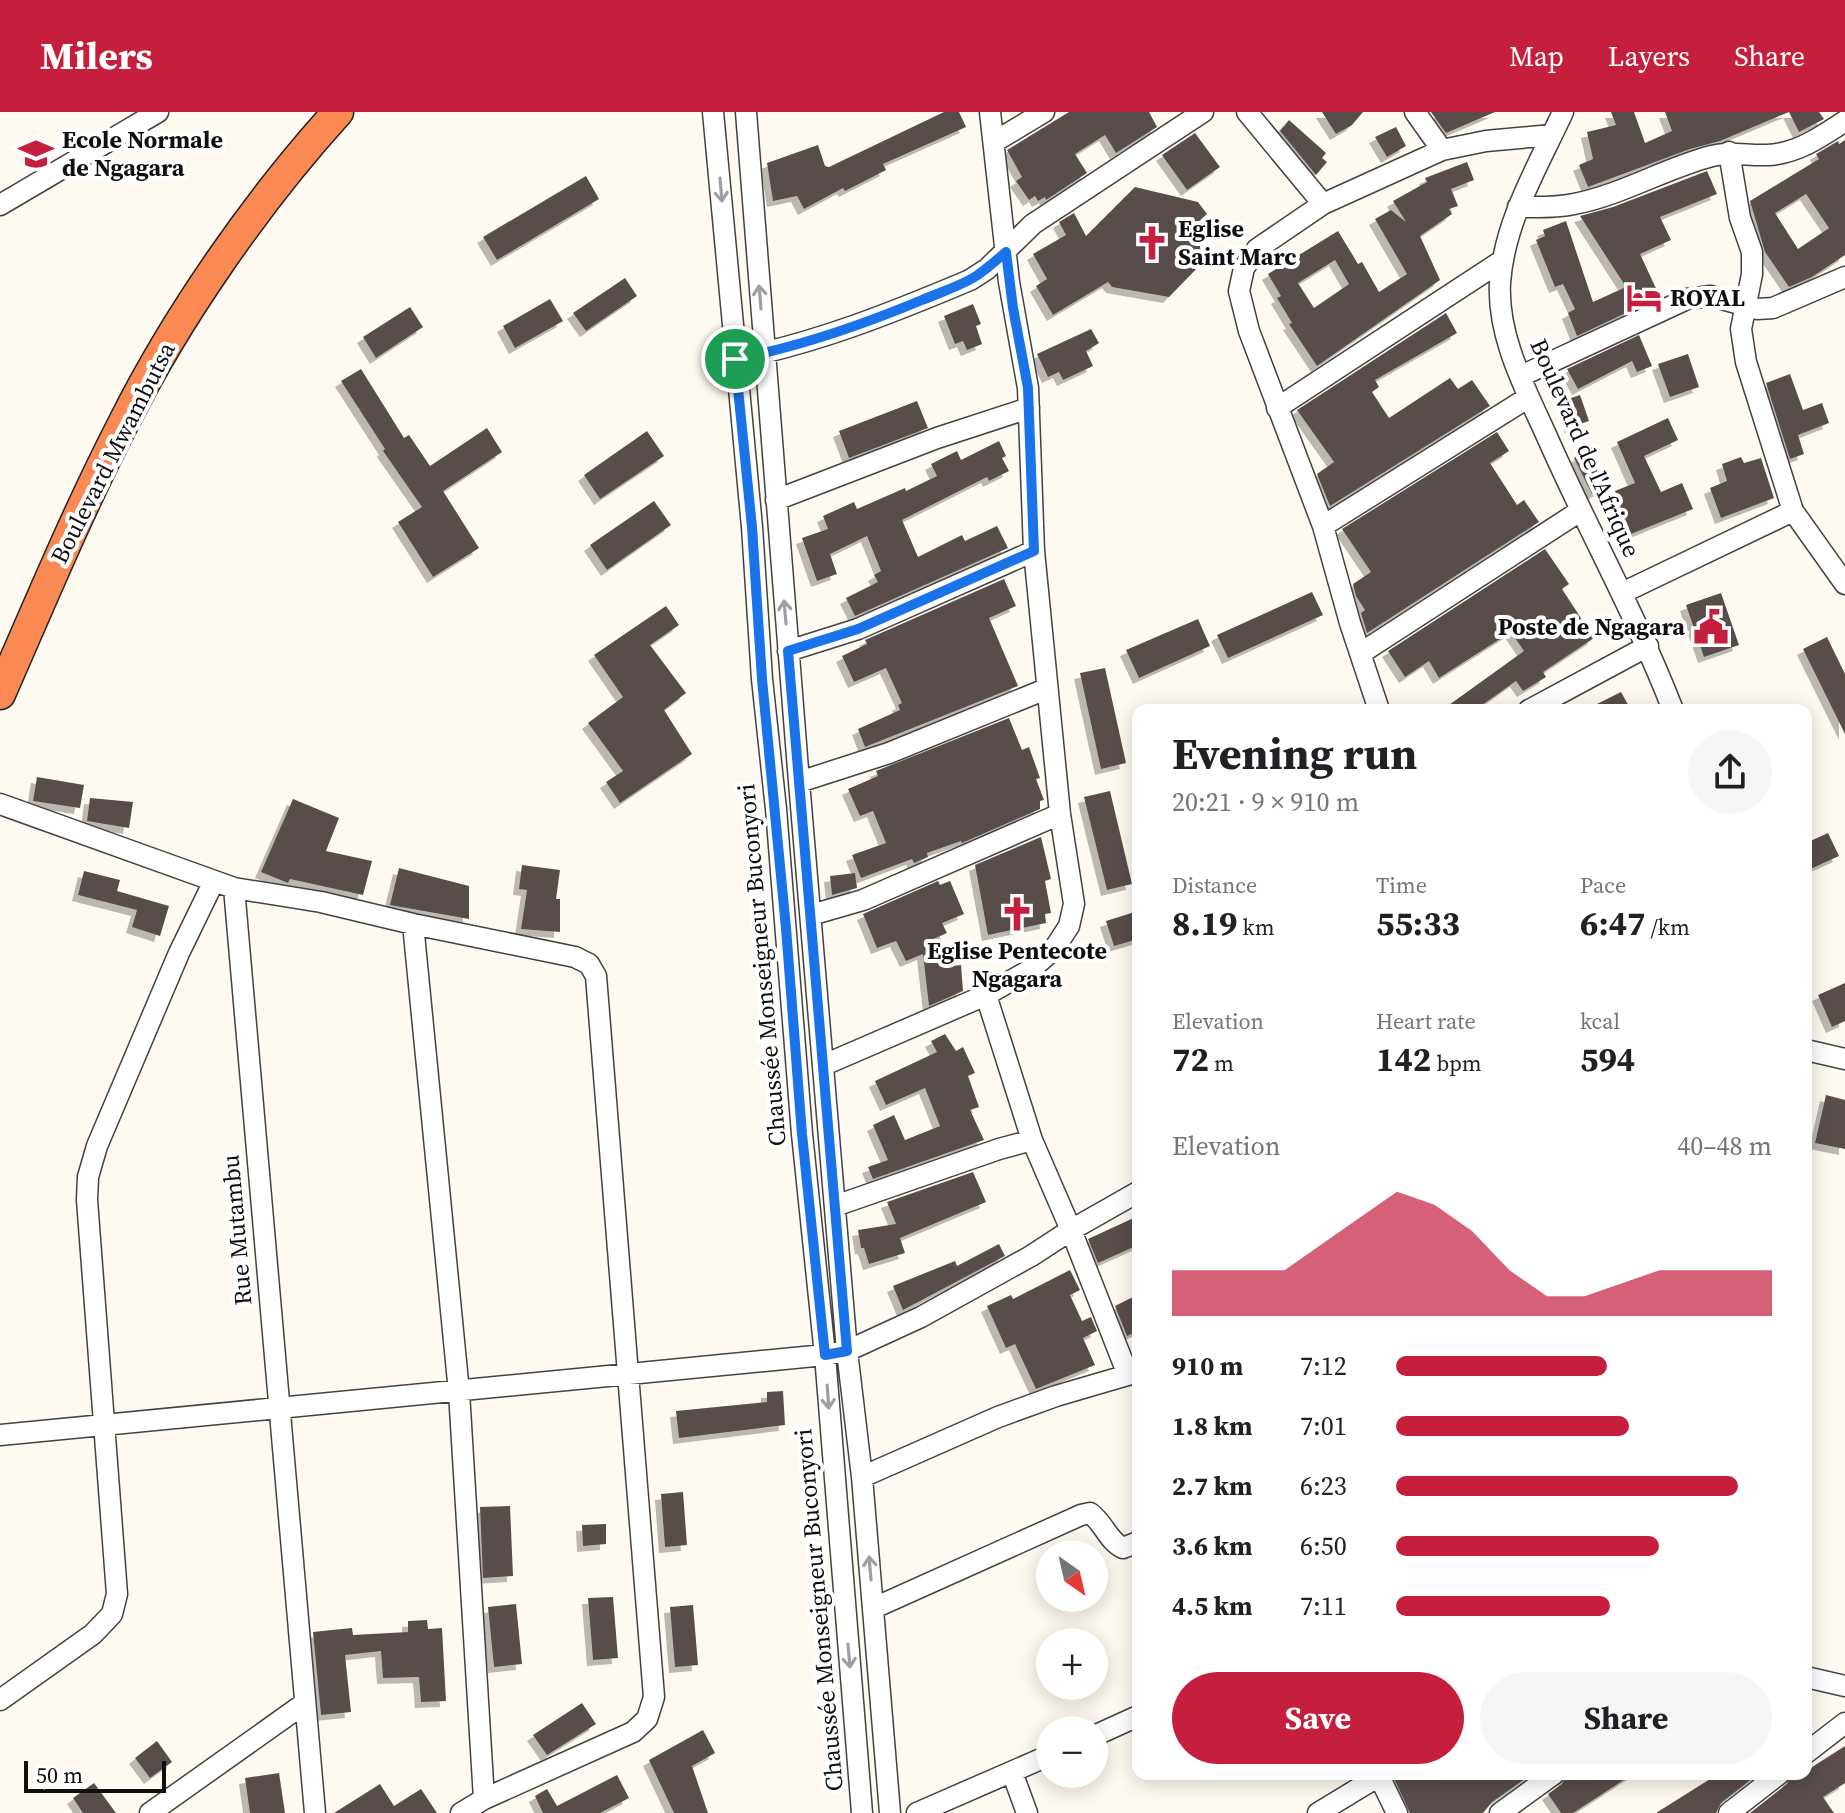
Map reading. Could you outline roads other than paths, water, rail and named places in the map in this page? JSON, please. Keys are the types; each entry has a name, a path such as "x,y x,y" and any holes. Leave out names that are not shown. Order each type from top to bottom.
{"highway":[{"name":"Boulevard Mwambutsa","path":"0,694 124,420 174,331 301,155 338,112"}],"street":[{"path":"0,205 158,112"},
{"name":"Chaussée Monseigneur Buconyori","path":"713,112 752,527 762,679 802,1134 825,1355 862,1813"},
{"path":"746,112 847,1351 862,1477 890,1813"},
{"path":"824,1065 986,995 1030,970 1054,949 1069,926 1074,904 1046,689 1034,551 1029,408 1006,252 990,112"},
{"path":"994,142 1044,112"},
{"path":"735,359 836,332 970,280 987,269 1033,224 1203,112"},
{"path":"1247,112 1323,204"},
{"path":"1415,112 1442,150"},
{"name":"Boulevard de l'Afrique","path":"1563,112 1518,207 1503,260 1500,301 1503,324 1529,397 1580,511 1648,646 1671,704"},
{"path":"1518,207 1571,205 1595,199 1672,168 1729,152 1785,154 1845,121"},
{"path":"1377,704 1323,526 1249,331 1239,291 1244,268 1257,249 1323,204 1442,150 1486,141 1552,135"},
{"path":"1729,152 1740,218 1752,252 1752,274 1741,329 1746,362 1793,511 1845,584"},
{"path":"1277,408 1503,260"},
{"path":"1521,376 1687,299 1711,296 1744,306 1773,308 1845,277"},
{"path":"1323,526 1529,397"},
{"path":"776,500 937,438 1029,408"},
{"path":"1361,653 1580,511"},
{"path":"1622,593 1793,511"},
{"path":"788,651 858,629 1034,551"},
{"path":"1540,704 1648,646"},
{"path":"799,782 889,753 1046,689"},
{"path":"0,804 224,885 321,902 575,957 589,964 596,976 654,1697 647,1719 633,1732 484,1799 461,1813"},
{"path":"811,915 863,900 1060,814"},
{"path":"0,1700 93,1634 112,1614 117,1594 87,1200 88,1177 97,1146 144,1036 224,885"},
{"name":"Rue Mutambu","path":"224,885 280,1408 315,1813"},
{"path":"413,924 459,1392 484,1799"},
{"path":"986,995 1032,1140 1132,1371"},
{"path":"1812,1051 1845,1059"},
{"path":"835,1206 1032,1140"},
{"path":"0,1435 629,1376 847,1351 971,1290 1132,1195"},
{"path":"862,1477 998,1417 1132,1373"},
{"path":"874,1608 1081,1515 1090,1513 1098,1518 1115,1544 1123,1548 1132,1544"},
{"path":"1812,1678 1845,1686"},
{"path":"150,1813 305,1703"},
{"path":"1108,1730 1132,1719"},
{"path":"1812,1748 1845,1723"},
{"path":"917,1813 1036,1761"},
{"path":"1012,1772 1027,1813"},
{"path":"1318,1813 1370,1780"},
{"path":"1380,1780 1397,1813"},
{"path":"1500,1813 1546,1780"},
{"path":"1729,1813 1771,1780"}],"place":[{"name":"Ecole Normale de Ngagara","path":"36,154"},
{"name":"Eglise Saint Marc","path":"1152,243"},
{"name":"ROYAL","path":"1644,298"},
{"name":"Poste de Ngagara","path":"1711,627"},
{"name":"Eglise Pentecote Ngagara","path":"1017,914"}]}
